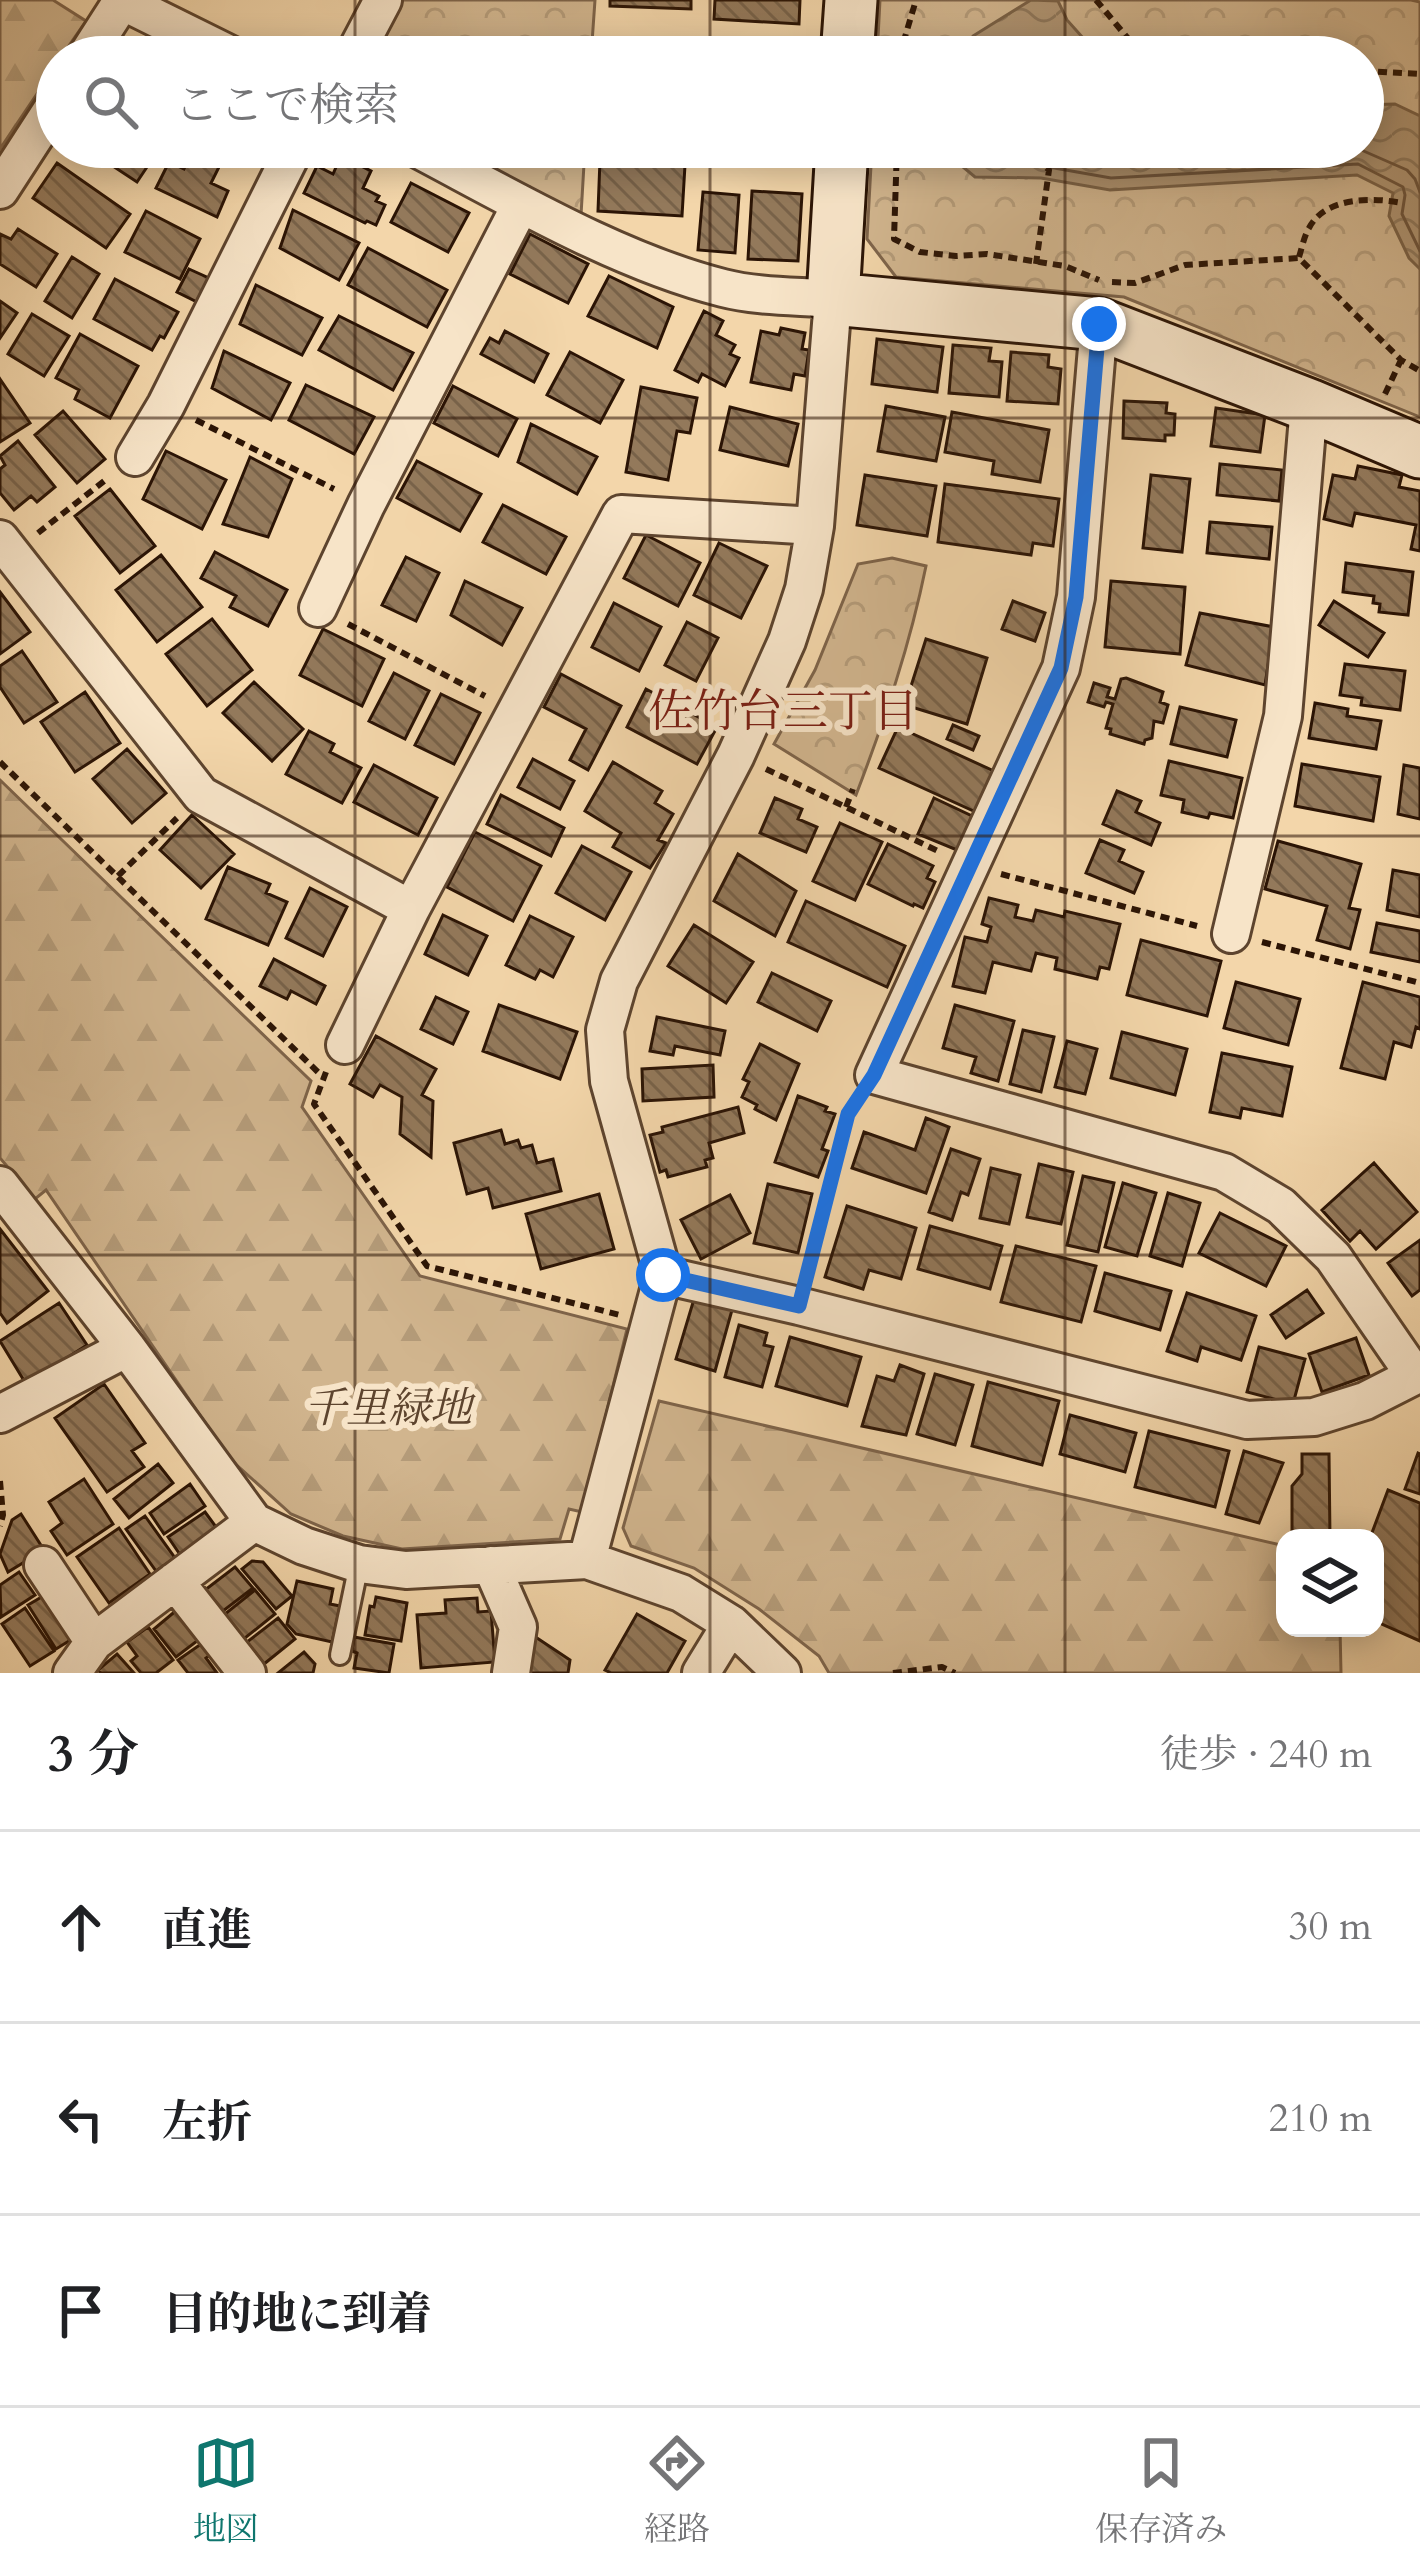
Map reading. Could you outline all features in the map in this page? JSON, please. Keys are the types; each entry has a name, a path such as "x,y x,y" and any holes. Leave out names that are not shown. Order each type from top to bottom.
{"street":[{"path":"364,36 383,0"},
{"path":"848,36 850,0"},
{"path":"100,36 122,1 193,36"},
{"path":"0,190 36,134"},
{"path":"135,457 166,405 284,168"},
{"path":"453,168 649,265 727,290 1099,324 1420,452"},
{"path":"587,1559 663,1275 610,1081 605,1030 619,982 736,755 787,641 804,589 814,526 841,168"},
{"path":"318,608 521,204"},
{"path":"663,1275 1247,1420 1314,1418 1365,1401 1418,1374 1333,1257 1281,1206 1224,1172 874,1075 1061,668 1076,597 1099,324"},
{"path":"1231,934 1283,716 1310,405"},
{"path":"345,1046 411,909 621,514 814,526"},
{"path":"6,547 201,795 411,909"},
{"path":"0,1185 128,1348 254,1522 358,1564 406,1570 587,1559 681,1593 731,1624 782,1673"},
{"path":"0,1414 128,1348"},
{"path":"72,1673 94,1642 254,1522"},
{"path":"43,1564 94,1642"},
{"path":"490,1565 518,1627 511,1673"},
{"path":"175,1581 248,1673"},
{"path":"701,1673 731,1624"}],"lane":[{"path":"340,1654 358,1564"}],"path":[{"path":"905,36 916,0"},
{"path":"1096,0 1126,36"},
{"path":"1384,72 1420,74"},
{"path":"896,168 894,239 920,252 987,254 1065,266 1098,280 1135,283 1185,265 1298,258 1401,360 1420,371"},
{"path":"1036,264 1047,168"},
{"path":"1298,258 1310,224 1328,207 1388,200 1402,203"},
{"path":"1378,406 1401,360"},
{"path":"166,405 366,505"},
{"path":"6,547 135,457"},
{"path":"318,608 517,713"},
{"path":"736,755 969,866 1420,983"},
{"path":"0,762 324,1078"},
{"path":"846,807 853,789"},
{"path":"118,877 182,813"},
{"path":"345,1046 335,1053 314,1104 427,1266 651,1323"},
{"path":"799,1306 848,1114 874,1075"},
{"path":"0,1481 0,1526"},
{"path":"893,1673 942,1667 955,1673"}],"green space":[{"path":"0,0 53,0 86,21 76,36 36,36 36,95 0,149"},
{"path":"398,0 595,0 592,36 379,36"},
{"path":"880,0 1420,2 1420,417 1124,297 896,277 867,239 871,168 1384,168 1384,36 878,36"},
{"path":"491,168 584,168 581,215"},
{"path":"892,558 926,566 896,682 856,795 774,744 815,670 858,564"},
{"name":"千里緑地","path":"0,780 311,1081 302,1107 420,1276 627,1329 582,1512 569,1509 560,1539 402,1549 343,1536 291,1514 230,1459 46,1190 35,1199 0,1158"},
{"path":"659,1401 1276,1544 1276,1637 1340,1637 1341,1673 829,1673 819,1656 759,1609 694,1568 631,1546 623,1528"}],"water":[{"path":"1031,0 1058,1 1081,36 973,36"},
{"path":"1384,104 1395,104 1420,116 1420,269 1409,258 1389,216 1393,193 1357,175 1110,190 1041,178 975,177 964,168 1384,168"}],"building":[{"path":"610,0 691,0 691,9 610,6"},
{"path":"715,0 800,0 799,24 714,19"},
{"path":"54,168 64,168 130,214 106,248 33,198"},
{"path":"116,168 146,168 137,182"},
{"path":"166,168 218,168 211,183 228,191 217,217 156,188"},
{"path":"316,168 333,174 336,168 371,171 363,188 385,205 376,225 304,193"},
{"path":"600,168 685,168 682,216 598,211"},
{"path":"411,183 469,213 448,252 391,222"},
{"path":"752,191 802,194 798,261 748,259"},
{"path":"703,192 739,195 735,253 698,250"},
{"path":"293,210 359,243 339,280 280,248"},
{"path":"146,211 200,239 180,279 125,252"},
{"path":"18,229 57,254 36,287 0,264 0,234 11,239"},
{"path":"530,234 588,264 568,303 510,274"},
{"path":"368,248 447,290 427,327 348,285"},
{"path":"72,257 99,274 72,318 45,301"},
{"path":"189,269 211,279 199,303 177,292"},
{"path":"609,276 673,307 657,348 588,316"},
{"path":"115,279 178,312 152,350 94,319"},
{"path":"256,285 322,318 302,355 240,324"},
{"path":"0,301 17,313 0,338"},
{"path":"704,311 723,321 716,335 735,345 730,354 739,358 725,386 702,374 698,382 675,370"},
{"path":"32,314 69,336 44,376 8,354"},
{"path":"339,316 413,353 393,390 319,350"},
{"path":"781,328 805,333 802,349 809,350 805,376 794,374 791,390 751,382 761,331 779,335"},
{"path":"505,331 548,354 534,382 481,354 490,338 499,343"},
{"path":"80,334 138,366 110,418 75,399 79,390 56,378"},
{"path":"877,339 943,347 937,392 872,384"},
{"path":"953,345 991,348 989,361 1002,362 999,397 949,393"},
{"path":"224,351 290,383 271,420 212,388"},
{"path":"570,352 623,380 600,423 547,395"},
{"path":"1011,352 1049,355 1048,367 1061,369 1058,404 1007,401"},
{"path":"0,379 30,423 0,442"},
{"path":"306,385 374,417 354,454 289,420"},
{"path":"453,386 517,419 498,456 434,423"},
{"path":"641,387 697,398 690,433 677,431 668,480 626,472"},
{"path":"1124,401 1167,403 1166,413 1175,414 1174,435 1165,435 1165,441 1123,438"},
{"path":"886,406 945,417 936,461 878,451"},
{"path":"730,407 798,424 788,466 720,450"},
{"path":"1216,408 1265,415 1260,452 1211,446"},
{"path":"63,411 105,459 77,483 35,435"},
{"path":"952,412 1049,430 1040,482 992,474 994,461 945,452"},
{"path":"531,424 597,457 577,494 518,462"},
{"path":"18,441 55,487 37,502 31,496 14,510 0,493 0,469 5,465 0,456"},
{"path":"166,451 226,480 202,529 143,499"},
{"path":"250,457 292,479 268,537 223,524"},
{"path":"417,461 481,494 460,531 397,498"},
{"path":"1220,464 1282,470 1279,501 1217,495"},
{"path":"1358,466 1402,475 1399,487 1420,491 1420,551 1411,549 1416,525 1355,513 1352,526 1324,519 1333,475 1355,479"},
{"path":"865,475 936,486 927,536 857,525"},
{"path":"1151,475 1190,479 1182,552 1143,548"},
{"path":"945,484 1059,499 1053,546 1033,543 1031,555 938,542"},
{"path":"110,489 155,546 120,573 75,516"},
{"path":"503,505 566,537 546,574 483,542"},
{"path":"1210,522 1272,527 1269,559 1207,553"},
{"path":"646,535 700,563 678,606 624,578"},
{"path":"719,543 767,566 741,618 694,595"},
{"path":"215,552 287,590 268,626 230,607 236,596 201,578"},
{"path":"161,555 202,607 157,642 116,590"},
{"path":"406,557 439,573 416,621 382,605"},
{"path":"1346,563 1413,572 1408,615 1379,612 1374,596 1343,592"},
{"path":"465,581 522,608 502,645 451,615"},
{"path":"1111,581 1185,587 1180,654 1105,647"},
{"path":"0,592 30,632 0,654"},
{"path":"1013,601 1045,613 1035,641 1002,629"},
{"path":"1334,601 1384,633 1368,657 1319,625"},
{"path":"614,603 661,627 639,671 592,647"},
{"path":"1200,613 1274,627 1265,685 1186,665"},
{"path":"212,619 252,670 207,706 166,654"},
{"path":"687,622 718,638 696,681 665,665"},
{"path":"323,629 384,659 362,706 300,675"},
{"path":"926,639 987,658 967,724 905,705"},
{"path":"22,651 57,702 24,723 0,687 0,666"},
{"path":"1345,664 1405,671 1400,710 1361,705 1362,698 1340,695"},
{"path":"394,673 429,691 405,739 369,721"},
{"path":"561,674 621,706 588,770 570,760 586,729 544,707"},
{"path":"1121,679 1163,692 1160,702 1168,705 1163,723 1154,721 1152,738 1144,744 1110,734 1111,729 1106,728 1113,704 1106,702 1104,707 1088,702 1094,683 1110,688 1107,697 1115,699"},
{"path":"254,682 303,729 272,761 223,713"},
{"path":"646,689 717,727 697,764 627,727"},
{"path":"85,692 120,743 75,772 41,722"},
{"path":"441,694 480,713 454,764 415,745"},
{"path":"1315,703 1348,709 1347,716 1381,721 1376,749 1309,738"},
{"path":"1180,707 1236,720 1227,757 1171,744"},
{"path":"953,725 979,736 973,750 947,739"},
{"path":"898,727 996,772 978,813 879,768"},
{"path":"309,731 334,744 330,752 361,768 342,803 286,774"},
{"path":"127,749 166,793 132,823 93,779"},
{"path":"533,759 574,781 560,809 518,787"},
{"path":"1169,761 1242,778 1233,818 1182,812 1184,800 1161,795"},
{"path":"613,762 662,791 655,803 673,814 658,840 666,843 650,868 613,847 621,833 585,811"},
{"path":"1302,764 1380,777 1373,821 1295,806"},
{"path":"374,765 437,798 418,835 354,802"},
{"path":"1404,765 1420,768 1420,819 1398,814"},
{"path":"1117,791 1141,801 1136,812 1160,823 1151,845 1103,824"},
{"path":"501,795 564,828 551,856 487,824"},
{"path":"775,798 802,809 798,819 817,827 806,852 760,833"},
{"path":"934,798 972,816 957,850 918,834"},
{"path":"192,815 234,854 201,888 160,850"},
{"path":"840,823 882,842 855,900 813,881"},
{"path":"475,832 541,866 513,921 447,887"},
{"path":"1100,840 1124,850 1119,861 1143,872 1134,893 1086,873"},
{"path":"1278,841 1361,864 1349,908 1360,910 1350,949 1317,940 1327,906 1265,889"},
{"path":"888,844 933,866 927,878 935,882 923,908 868,884"},
{"path":"582,846 631,872 605,920 556,893"},
{"path":"738,854 796,891 775,936 714,901"},
{"path":"228,867 270,884 266,893 287,902 268,945 206,919"},
{"path":"1393,870 1420,875 1420,917 1387,910"},
{"path":"310,888 347,907 323,956 286,938"},
{"path":"989,898 1018,905 1015,917 1033,921 1036,910 1064,917 1065,911 1120,924 1109,969 1100,967 1097,979 1055,969 1057,958 1036,953 1031,971 993,962 985,993 953,986 965,937 987,942 991,927 982,924"},
{"path":"806,901 905,946 887,987 788,942"},
{"path":"443,915 487,936 468,975 425,954"},
{"path":"530,916 573,937 553,977 540,970 535,979 506,965"},
{"path":"1377,923 1420,931 1420,962 1371,952"},
{"path":"694,925 753,962 726,1003 668,966"},
{"path":"1141,940 1221,961 1207,1016 1127,995"},
{"path":"274,959 325,986 316,1004 291,991 287,999 260,986"},
{"path":"772,973 831,1001 817,1031 758,1002"},
{"path":"1236,982 1300,999 1288,1045 1224,1028"},
{"path":"1363,982 1420,997 1420,1029 1416,1027 1411,1047 1394,1042 1385,1079 1341,1068"},
{"path":"436,997 468,1012 453,1044 421,1029"},
{"path":"499,1005 577,1032 560,1079 483,1051"},
{"path":"955,1005 1014,1021 998,1081 971,1073 976,1057 943,1048"},
{"path":"657,1017 725,1031 720,1055 675,1046 673,1055 650,1051"},
{"path":"1023,1030 1054,1037 1041,1092 1010,1084"},
{"path":"1122,1032 1187,1049 1175,1095 1111,1078"},
{"path":"376,1036 436,1069 422,1095 433,1101 431,1157 400,1134 402,1097 380,1085 373,1097 350,1084"},
{"path":"1067,1041 1097,1049 1085,1094 1055,1087"},
{"path":"760,1044 799,1064 776,1120 742,1097 749,1082 743,1079"},
{"path":"1222,1053 1292,1067 1282,1116 1242,1108 1240,1118 1210,1112"},
{"path":"713,1065 714,1097 643,1101 642,1069"},
{"path":"798,1096 835,1114 818,1177 775,1162"},
{"path":"738,1107 744,1133 709,1143 713,1158 705,1160 707,1167 668,1177 666,1170 660,1172 650,1135 663,1132 662,1127"},
{"path":"926,1118 949,1127 926,1193 852,1168 864,1132 915,1150"},
{"path":"501,1130 505,1144 518,1140 521,1148 532,1145 537,1163 553,1159 561,1191 493,1208 488,1188 467,1194 454,1143"},
{"path":"951,1149 980,1159 968,1195 961,1192 952,1220 929,1212"},
{"path":"1374,1163 1417,1212 1376,1249 1360,1231 1350,1241 1322,1210"},
{"path":"1039,1164 1073,1172 1061,1224 1027,1217"},
{"path":"991,1168 1020,1175 1009,1224 980,1218"},
{"path":"1083,1176 1114,1183 1098,1252 1067,1245"},
{"path":"1123,1183 1156,1193 1137,1256 1105,1247"},
{"path":"768,1184 812,1194 798,1253 754,1243"},
{"path":"1168,1193 1200,1203 1182,1266 1150,1256"},
{"path":"599,1194 614,1249 541,1269 526,1214"},
{"path":"730,1195 750,1233 701,1259 681,1220"},
{"path":"847,1206 916,1228 901,1279 869,1270 863,1289 825,1277"},
{"path":"1220,1213 1286,1246 1266,1286 1199,1253"},
{"path":"930,1226 1002,1246 990,1289 918,1269"},
{"path":"0,1229 48,1291 7,1323 0,1313"},
{"path":"1420,1240 1420,1290 1412,1296 1388,1263"},
{"path":"1016,1246 1096,1266 1081,1322 1001,1302"},
{"path":"1105,1273 1171,1291 1160,1330 1095,1311"},
{"path":"1307,1290 1323,1313 1286,1338 1271,1315"},
{"path":"1187,1293 1256,1316 1241,1360 1201,1347 1197,1361 1167,1351"},
{"path":"694,1299 732,1310 715,1371 676,1359"},
{"path":"59,1303 87,1345 26,1384 0,1341"},
{"path":"739,1325 767,1333 764,1345 773,1347 762,1387 725,1377"},
{"path":"790,1337 861,1357 847,1406 776,1386"},
{"path":"1356,1338 1369,1375 1322,1392 1309,1354"},
{"path":"1259,1347 1305,1359 1293,1404 1247,1392"},
{"path":"900,1365 924,1374 906,1435 862,1426 877,1376 894,1381"},
{"path":"935,1374 973,1385 955,1445 917,1434"},
{"path":"988,1382 1059,1401 1042,1465 972,1446"},
{"path":"104,1384 145,1443 132,1451 144,1467 107,1492 55,1418"},
{"path":"1070,1415 1136,1433 1125,1472 1060,1454"},
{"path":"1149,1431 1229,1451 1215,1507 1135,1487"},
{"path":"1244,1451 1283,1463 1259,1523 1226,1514"},
{"path":"1302,1454 1329,1454 1330,1529 1292,1529 1292,1486 1302,1474"},
{"path":"1420,1454 1420,1494 1405,1489"},
{"path":"158,1464 173,1483 129,1518 114,1499"},
{"path":"84,1479 113,1524 67,1555 51,1531 62,1523 49,1502"},
{"path":"190,1484 205,1506 164,1534 150,1513"},
{"path":"1388,1490 1420,1503 1420,1641 1384,1625 1384,1529 1373,1529"},
{"path":"205,1512 219,1531 181,1556 168,1537"},
{"path":"21,1514 44,1550 8,1572 0,1554 12,1520"},
{"path":"145,1516 175,1558 156,1571 126,1529"},
{"path":"119,1528 150,1574 109,1603 77,1557"},
{"path":"252,1561 263,1562 292,1596 276,1609 242,1569"},
{"path":"235,1567 253,1588 223,1611 205,1590"},
{"path":"19,1572 35,1595 1,1617 0,1585"},
{"path":"297,1581 333,1589 330,1604 340,1606 332,1642 296,1634 287,1624"},
{"path":"255,1590 275,1614 240,1642 220,1618"},
{"path":"50,1592 77,1636 56,1649 28,1605"},
{"path":"376,1597 407,1603 401,1641 365,1635"},
{"path":"477,1598 478,1612 491,1611 495,1662 421,1668 417,1615 446,1613 445,1600"},
{"path":"25,1608 54,1651 30,1666 2,1624"},
{"path":"178,1609 201,1638 176,1657 154,1629"},
{"path":"637,1614 685,1641 667,1673 605,1670"},
{"path":"278,1618 295,1639 264,1664 247,1642"},
{"path":"148,1627 173,1660 156,1673 141,1673 131,1661 137,1656 127,1642"},
{"path":"534,1636 570,1660 568,1673 527,1673"},
{"path":"354,1637 394,1644 389,1673 354,1668"},
{"path":"204,1642 213,1653 206,1658 217,1673 188,1673 178,1660"},
{"path":"304,1652 315,1664 313,1673 278,1673"},
{"path":"117,1654 134,1673 98,1670"}],"district":[{"name":"佐竹台三丁目","path":"783,710"}],"route":[{"path":"663,1275 799,1306 848,1114 874,1075 1061,668 1076,597 1099,324"}]}
